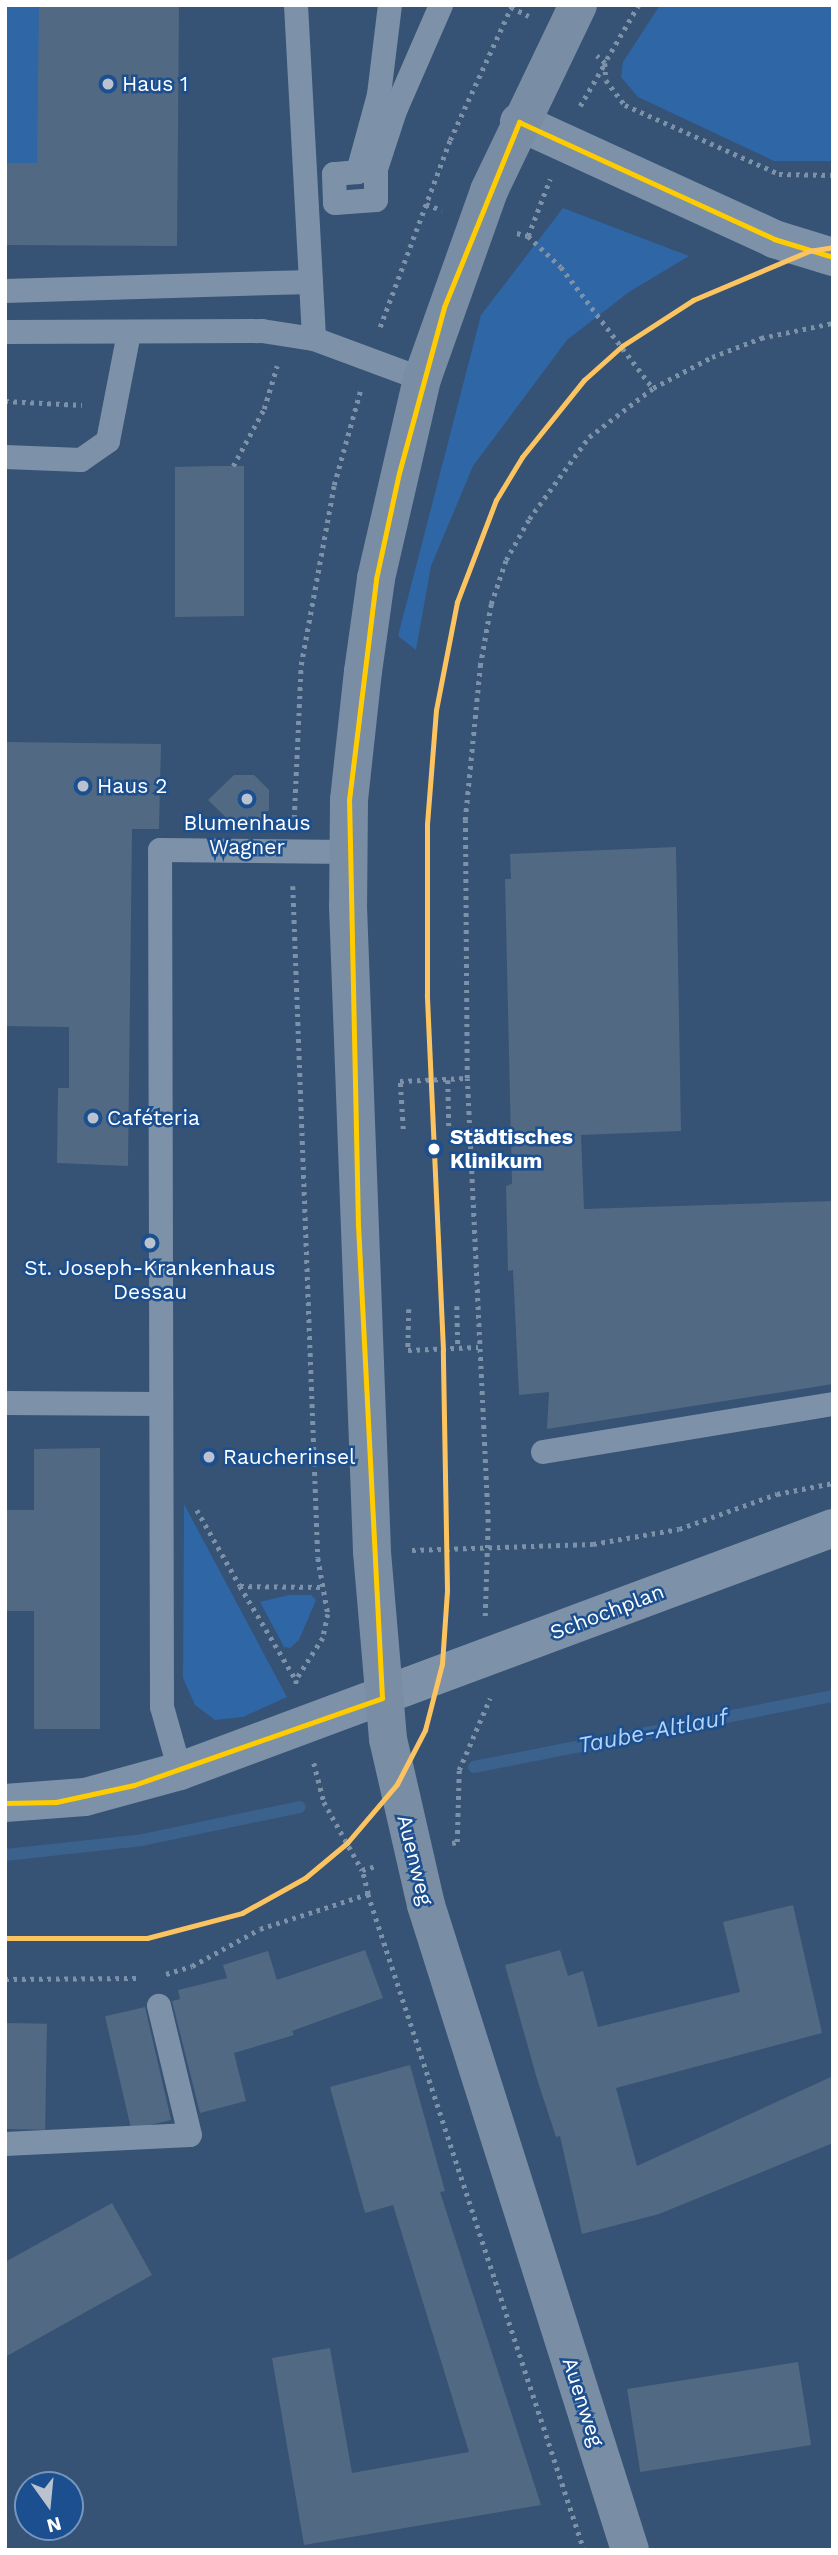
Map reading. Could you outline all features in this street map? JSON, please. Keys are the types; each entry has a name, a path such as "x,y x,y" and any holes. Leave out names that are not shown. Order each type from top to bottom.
{"main road":[{"name":"Auenweg","path":"578,5 519,122 477,224 422,379 376,579 356,736 348,852 358,1226 382,1698 412,1855 630,2550"}],"street":[{"path":"519,122 774,239 833,257"},
{"name":"Schochplan","path":"5,1803 85,1797 180,1771 833,1528"}],"lane":[{"path":"296,5 314,339"},
{"path":"390,5 379,95 358,172 334,174 335,203 376,200 376,169 387,134 440,5"},
{"path":"5,291 311,282"},
{"path":"5,332 286,334 314,339 422,379"},
{"path":"5,457 81,460 108,441 129,333"},
{"path":"180,1771 162,1707 160,850 348,852"},
{"path":"5,1403 160,1404"},
{"path":"543,1452 833,1405"},
{"path":"5,2144 190,2135 159,2006"}],"path":[{"path":"639,5 605,62 606,80 625,105 779,174 833,174"},
{"path":"426,204 477,224 528,236 561,267 653,388"},
{"path":"457,1842 459,1770 477,1719 490,1701 485,1619 487,1548 467,1078 465,820 480,666 491,604 506,559 555,480 589,437 653,388 712,357 761,338 833,323"},
{"path":"233,466 264,410 286,334"},
{"path":"5,401 115,407"},
{"path":"403,1129 400,1082 467,1078"},
{"path":"447,1080 449,1126"},
{"path":"457,1306 458,1347"},
{"path":"409,1309 408,1350 478,1347"},
{"path":"487,1548 593,1544 679,1529 777,1494 833,1483"},
{"path":"194,1505 296,1680"},
{"path":"240,1586 324,1587"},
{"path":"412,1855 362,1870 583,2550"},
{"path":"155,1977 192,1966 260,1929 368,1894"},
{"path":"5,1979 142,1978"}],"shaded area":[{"path":"5,5 39,5 39,163 5,163"},
{"path":"660,5 833,5 833,161 774,161 638,97 621,77 623,62"},
{"path":"563,208 689,256 629,292 567,340 473,466 431,566 416,650 398,636 481,315"},
{"path":"184,1504 287,1697 243,1717 215,1720 195,1705 183,1678"},
{"path":"289,1595 311,1595 316,1600 299,1640 290,1648 284,1647 260,1602"}],"building":[{"name":"Haus 1","path":"39,5 179,5 177,246 5,245 5,163 37,163"},
{"path":"244,466 244,616 175,617 175,467"},
{"path":"5,742 161,744 159,829 132,829 128,1166 57,1163 58,1088 69,1088 69,1027 5,1026"},
{"path":"234,775 254,775 269,790 269,810 255,825 234,825 208,800"},
{"path":"676,847 681,1131 581,1135 584,1209 833,1201 833,1384 547,1429 549,1392 519,1395 513,1270 508,1271 506,1186 512,1184 505,879 511,879 510,854"},
{"path":"100,1448 100,1729 34,1729 34,1611 5,1611 5,1510 34,1510 34,1449"},
{"path":"793,1905 822,2033 616,2088 637,2166 833,2076 833,2143 659,2214 582,2234 560,2136 556,2137 537,2079 505,1965 560,1950 568,1976 583,1971 598,2027 740,1992 723,1922"},
{"path":"365,1950 383,1998 292,2031 294,2035 234,2053 246,2101 200,2113 172,2001 180,1999 178,1990 227,1978 223,1965 268,1951 277,1980"},
{"path":"145,2007 171,2120 131,2129 105,2016"},
{"path":"5,2023 47,2024 45,2130 5,2129"},
{"path":"410,2065 445,2191 440,2192 541,2505 304,2545 272,2358 330,2348 352,2473 469,2452 393,2205 365,2213 330,2087"},
{"path":"112,2203 152,2275 5,2357 5,2262"},
{"path":"798,2362 811,2445 640,2472 627,2389"}],"waterway":[{"name":"Taube-Altlauf","path":"474,1767 833,1696"},
{"name":"Taube-Altlauf","path":"5,1855 142,1840 300,1807"}],"transit line":[{"path":"5,1803 56,1802 134,1785 382,1698 358,1226 349,800 376,579 399,473 444,307 519,122 774,239 833,257"},
{"path":"5,1938 147,1938 242,1913 305,1878 347,1843 397,1784 425,1730 442,1664 447,1590 443,1350 427,994 427,824 436,710 457,602 496,500 522,457 584,380 622,346 693,300 809,251 833,247"}],"place":[{"name":"Haus 1","path":"108,84"},
{"name":"Haus 2","path":"83,786"},
{"name":"Blumenhaus Wagner","path":"247,799"},
{"name":"Caféteria","path":"93,1118"},
{"name":"Städtisches Klinikum","path":"434,1149"},
{"name":"St. Joseph-Krankenhaus Dessau","path":"150,1243"},
{"name":"Raucherinsel","path":"209,1457"}]}
